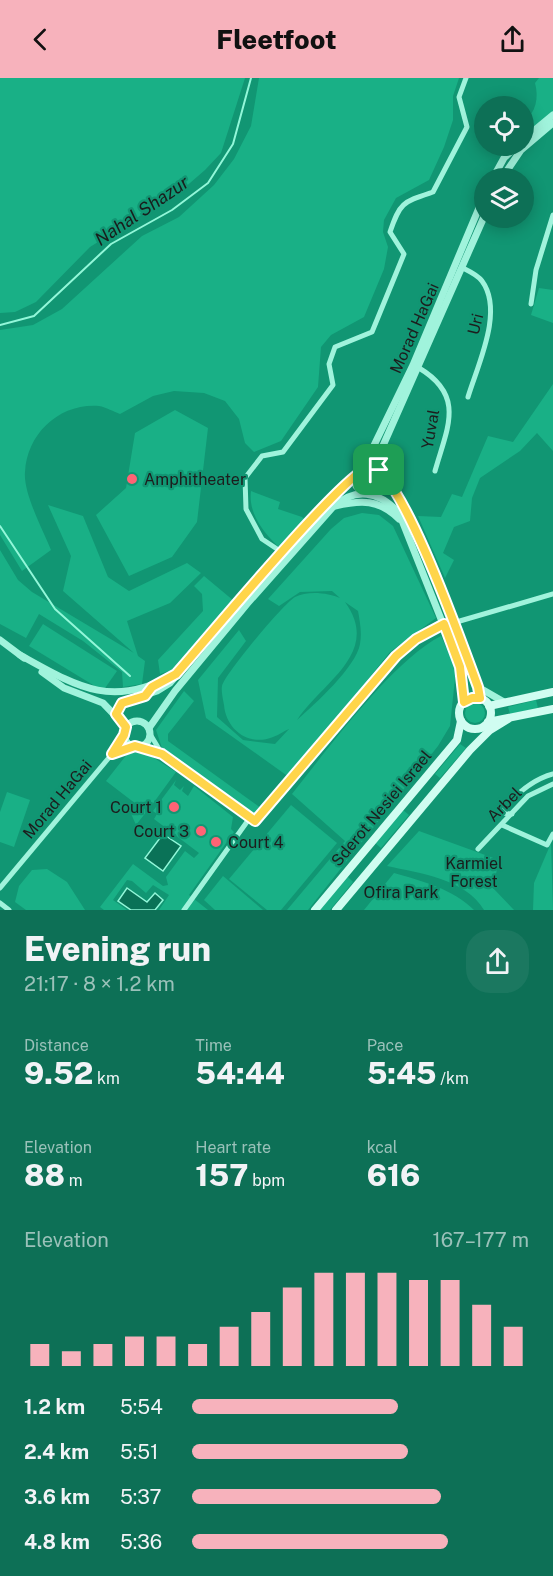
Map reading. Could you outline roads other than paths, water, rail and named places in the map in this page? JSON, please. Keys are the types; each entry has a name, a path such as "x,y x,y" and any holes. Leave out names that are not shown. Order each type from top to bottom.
{"main road":[{"path":"489,706 553,692"},
{"path":"472,698 480,698 489,706 491,714 485,724 473,729 461,721 460,711 464,702 472,698"},
{"name":"Sderot Nesiei Israel","path":"470,750 485,724 553,709"},
{"name":"Sderot Nesiei Israel","path":"336,910 470,750 490,730 508,719"},
{"name":"Sderot Nesiei Israel","path":"315,910 457,740 461,721"}],"street":[{"path":"283,553 262,539 246,509 245,478 262,456 283,452 333,385 329,364 335,347 372,332 404,254 390,232 398,208 411,199 433,192 467,127 459,97 466,78"},
{"path":"534,131 553,115"},
{"path":"509,168 521,150 553,123"},
{"path":"531,304 536,270 553,215"},
{"name":"Morad HaGai","path":"363,468 413,365 474,220"},
{"name":"Morad HaGai","path":"379,470 378,457 479,228"},
{"name":"Uri","path":"463,268 481,279 491,297 493,313 468,397"},
{"name":"Yuval","path":"419,368 444,387 450,411 435,471"},
{"path":"116,714 122,703 162,689 333,496 363,468 371,466 379,470 414,525 478,687 480,698"},
{"path":"357,474 356,486 363,493"},
{"path":"373,494 380,490 383,478"},
{"path":"137,746 148,741 155,716 239,613 333,507 344,497 363,493 373,494 392,504 404,522 460,667 464,702"},
{"path":"333,507 367,501 389,510 404,522"},
{"path":"453,622 553,594"},
{"path":"162,754 143,722 135,721 126,727 124,735 129,744 162,754 249,819 257,820 396,656 416,639 444,624"},
{"path":"0,640 64,688 103,703 126,727"},
{"path":"20,655 73,684 91,690 128,692 152,687 176,674"},
{"path":"145,696 152,687"},
{"path":"478,687 506,703"},
{"name":"Morad HaGai","path":"0,888 112,754 124,735"},
{"name":"Morad HaGai","path":"112,754 137,746"},
{"path":"512,813 501,813 513,797 542,777 553,774"},
{"name":"Arbel","path":"478,849 528,796 553,784"},
{"path":"184,910 249,819"},
{"path":"502,825 547,845 553,834"},
{"path":"0,903 9,910"}],"waterway":[{"name":"Nahal Shazur","path":"0,325 34,316 111,244 172,210 208,183 233,144 251,78"},
{"path":"0,526 55,609 130,676"}],"place":[{"name":"Amphitheater","path":"132,479"},
{"name":"Court 1","path":"174,807"},
{"name":"Court 3","path":"201,831"},
{"name":"Court 4","path":"216,842"}],"park label":[{"name":"Karmiel Forest","path":"474,872"},
{"name":"Ofira Park","path":"401,892"}]}
